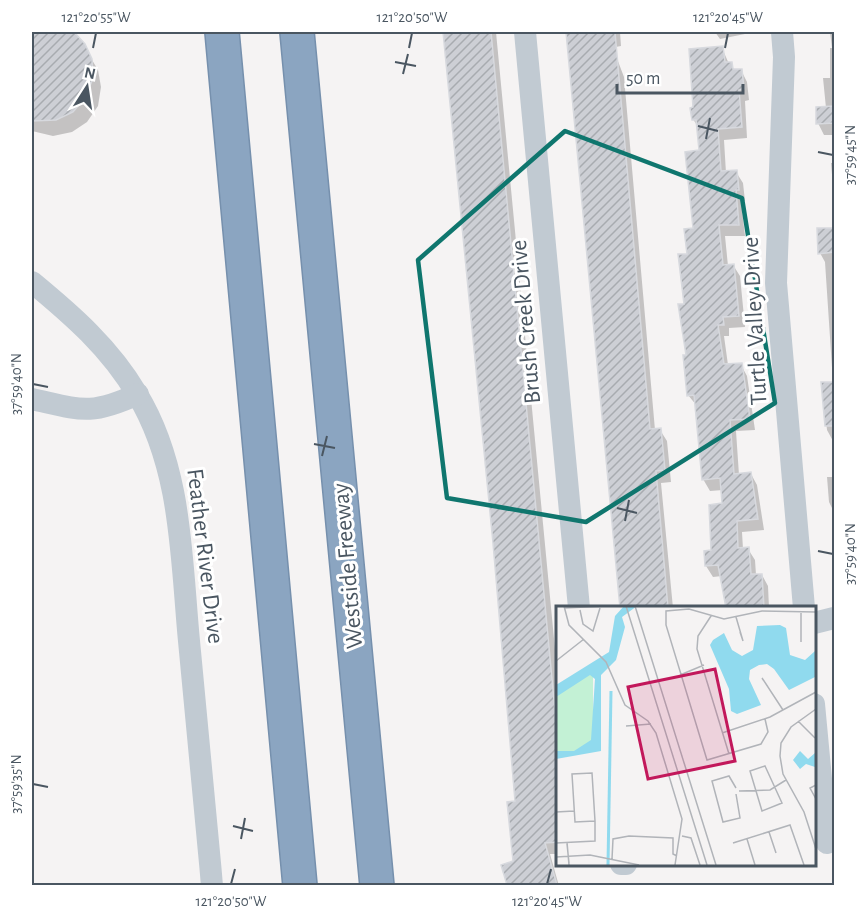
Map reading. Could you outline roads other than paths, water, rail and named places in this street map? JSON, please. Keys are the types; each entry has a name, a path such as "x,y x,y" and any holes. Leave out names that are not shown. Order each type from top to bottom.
{"highway":[{"path":"222,32 300,885"},
{"name":"Westside Freeway","path":"297,32 377,885"}],"street":[{"name":"Brush Creek Drive","path":"525,32 579,606"},
{"name":"Turtle Valley Drive","path":"782,32 784,57 776,283 804,606"},
{"name":"Feather River Drive","path":"32,282 95,337 117,363 138,394 166,458 175,499 212,885"},
{"path":"32,399 94,410 108,408 138,394"},
{"path":"815,622 834,618"},
{"path":"815,727 825,843"}]}
